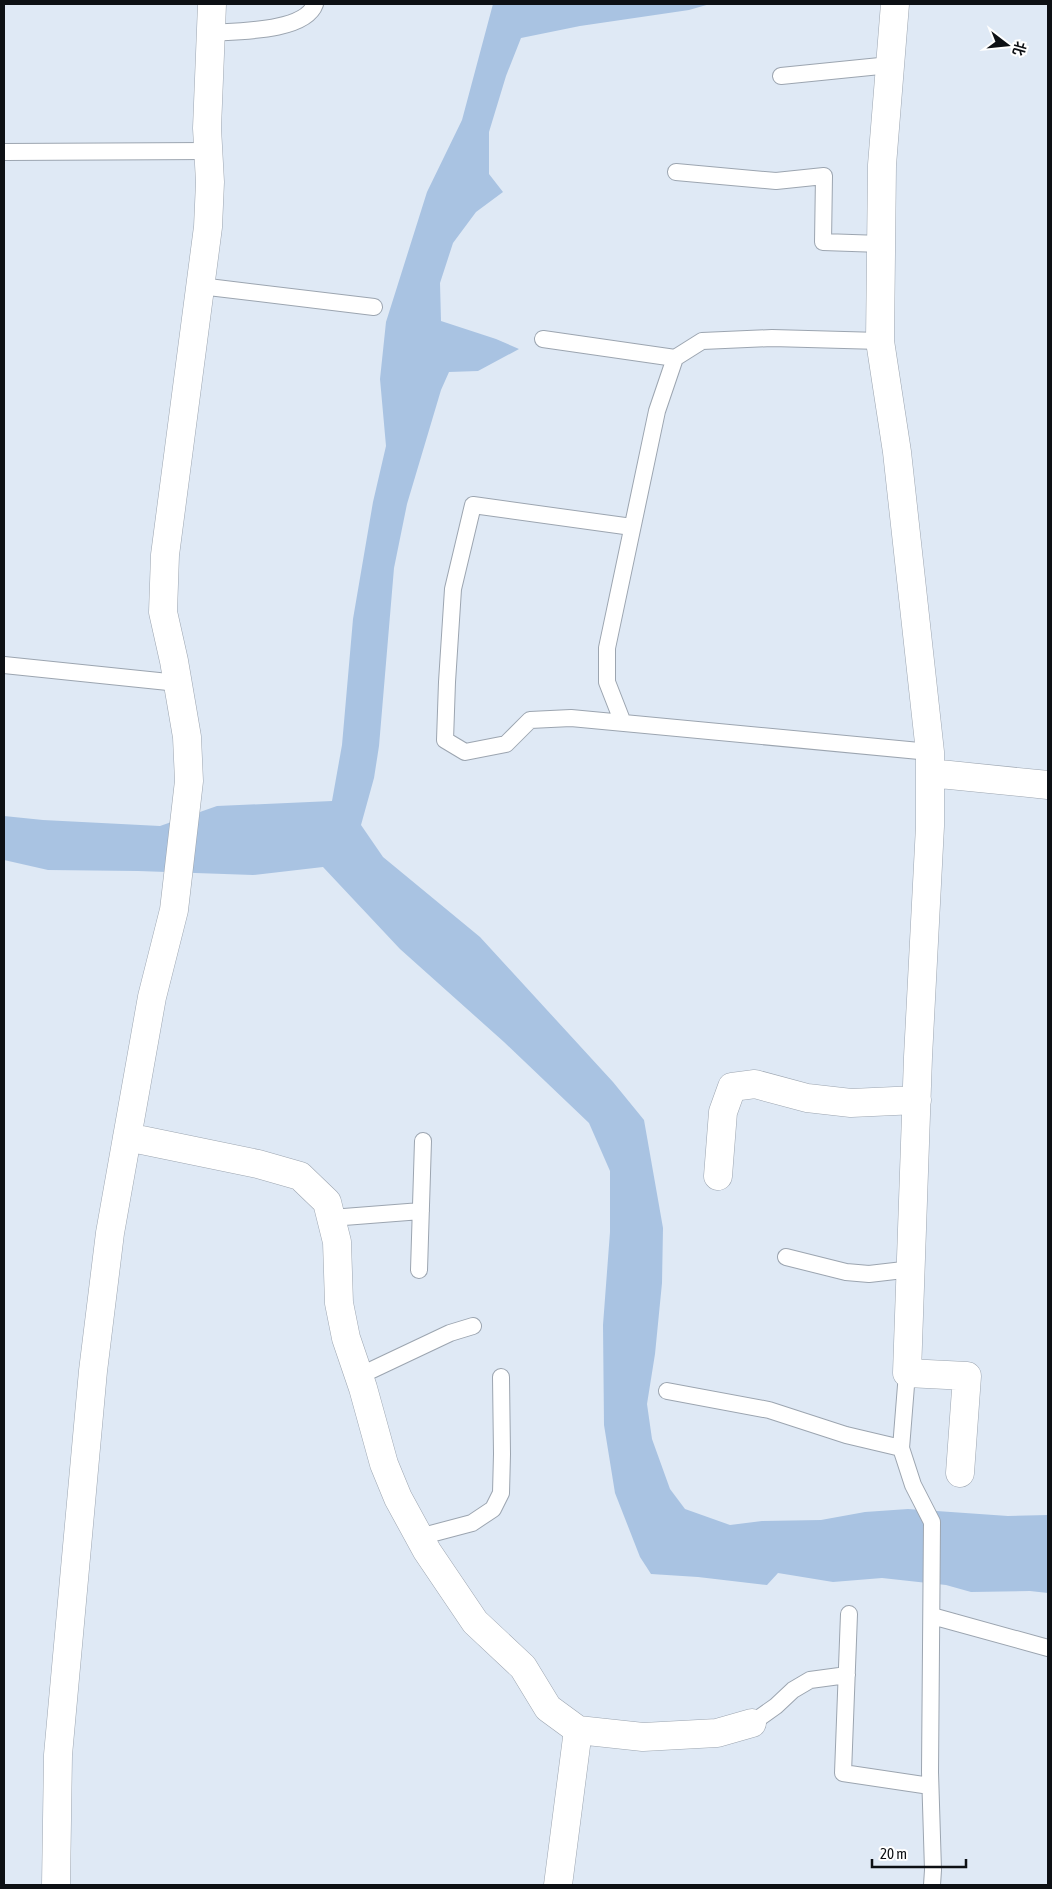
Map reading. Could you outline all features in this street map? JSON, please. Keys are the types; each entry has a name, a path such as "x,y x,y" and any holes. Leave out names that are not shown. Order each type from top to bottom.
{"street":[{"path":"56,1885 58,1755 93,1371 110,1232 152,997 174,910 190,781 187,737 164,612 165,555 208,227 210,191 206,128 212,4"},
{"path":"895,4 882,165 880,341 896,452 930,763 930,826 907,1373 968,1376 960,1473"},
{"path":"930,763 1048,785"},
{"path":"718,1176 723,1112 732,1087 755,1084 807,1098 851,1103 917,1100"},
{"path":"127,1137 258,1164 300,1176 327,1202 337,1242 339,1303 346,1338 384,1464 398,1498 419,1537 475,1622 523,1667 548,1708 578,1730 644,1737 717,1733 752,1723"},
{"path":"558,1885 578,1730"}],"lane":[{"path":"210,33 260,29 294,23 313,11 316,4"},
{"path":"781,76 890,65"},
{"path":"4,152 208,151"},
{"path":"676,172 776,181 824,176 823,242 881,244"},
{"path":"200,286 374,307"},
{"path":"623,723 607,682 607,648 657,411 675,358 702,341 772,338 880,341"},
{"path":"543,339 675,358"},
{"path":"632,527 473,505 453,589 445,740 465,752 506,744 530,720 571,718 623,723 930,763"},
{"path":"4,665 178,683"},
{"path":"419,1270 424,1141"},
{"path":"331,1218 421,1211"},
{"path":"786,1257 846,1272 870,1274 912,1270"},
{"path":"359,1376 450,1333 473,1326"},
{"path":"907,1373 901,1448 913,1485 932,1522 930,1786 932,1885"},
{"path":"419,1537 472,1523 493,1509 500,1492 502,1454 501,1377"},
{"path":"667,1391 769,1410 846,1435 901,1448"},
{"path":"849,1614 843,1773 930,1786"},
{"path":"932,1616 1048,1648"},
{"path":"752,1723 776,1706 793,1690 810,1680 847,1675"}],"water":[{"path":"493,4 710,4 689,10 580,26 521,38 506,76 489,132 489,174 503,192 476,212 453,243 440,283 441,321 496,339 519,349 478,371 449,372 441,390 407,504 394,568 379,746 374,778 361,825 383,857 480,937 613,1082 644,1120 663,1228 662,1283 655,1354 647,1404 652,1439 670,1489 685,1509 730,1525 762,1521 821,1520 865,1512 908,1509 1008,1516 1048,1515 1048,1593 1030,1591 971,1592 946,1585 882,1578 833,1582 778,1573 767,1585 651,1574 640,1557 615,1493 604,1425 603,1325 610,1232 610,1171 589,1123 504,1042 400,949 323,867 253,875 48,870 4,860 4,816 160,826 217,806 332,801 342,745 353,619 373,502 386,446 380,379 386,322 427,192 462,120"}]}
